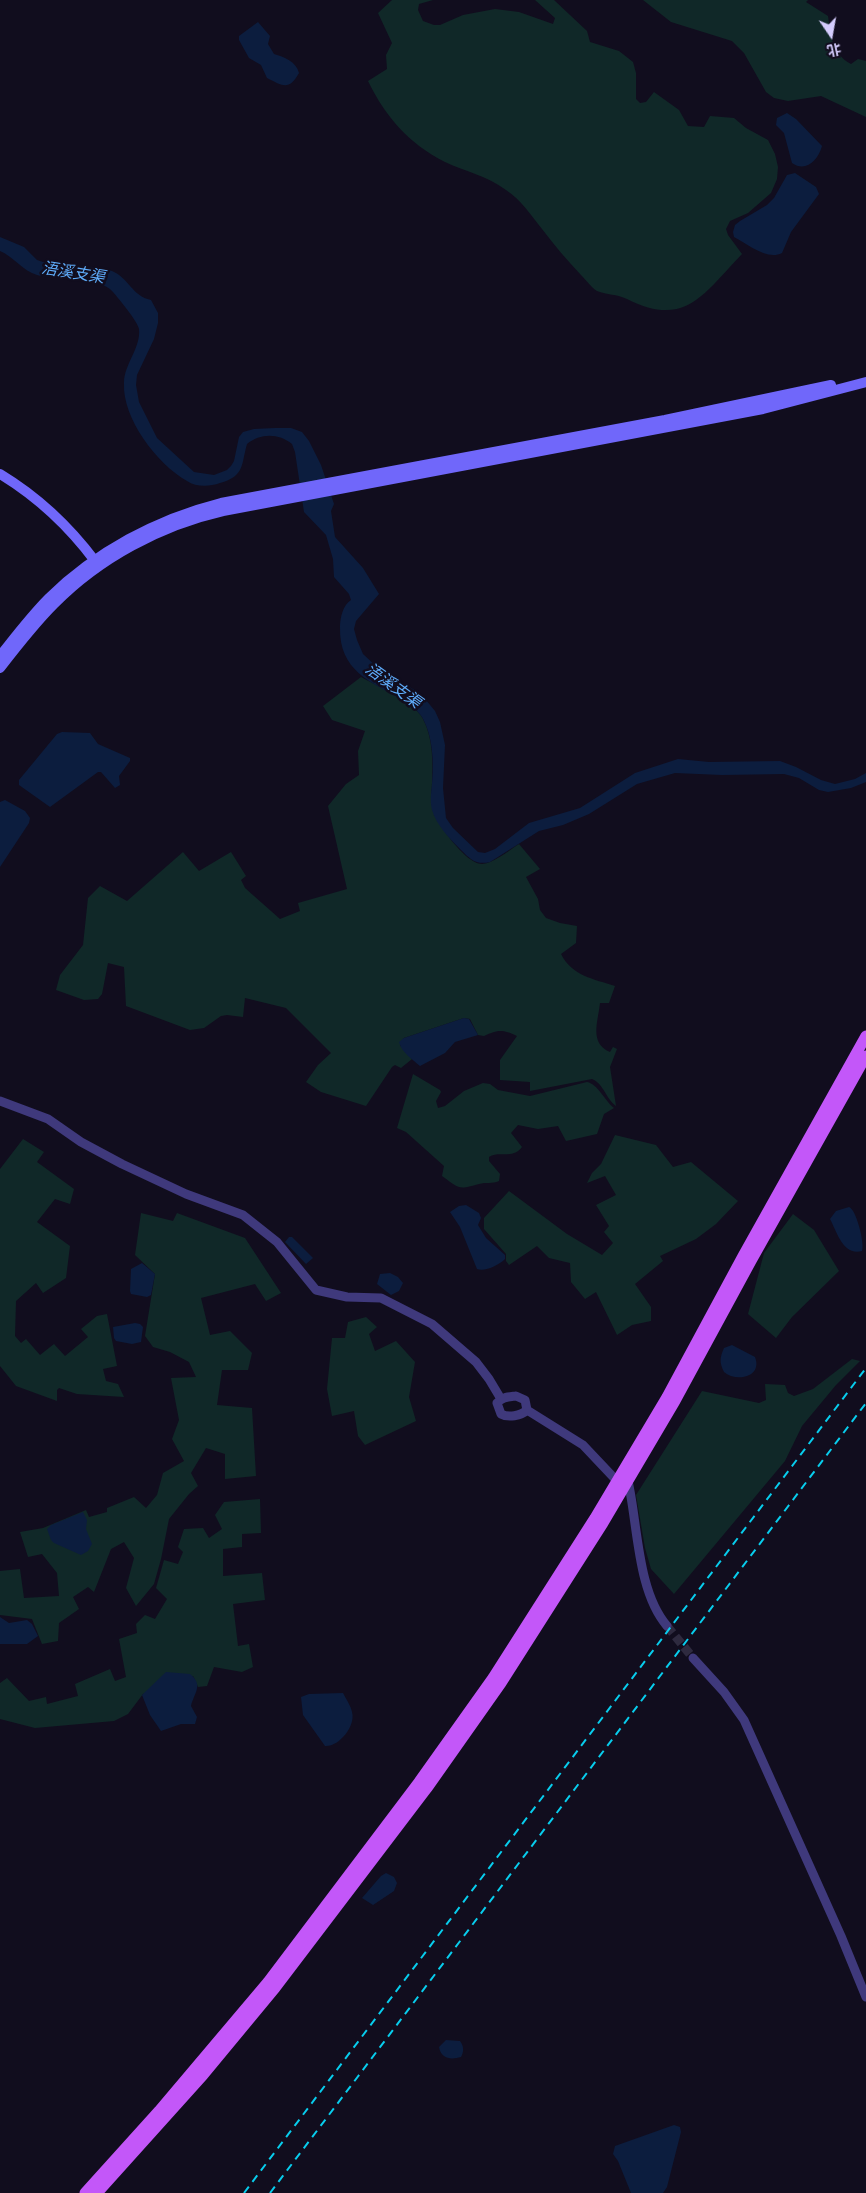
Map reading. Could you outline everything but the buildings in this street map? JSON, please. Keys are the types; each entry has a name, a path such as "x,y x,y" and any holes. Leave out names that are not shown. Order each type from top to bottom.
{"main road":[{"path":"0,668 32,628 67,592 93,571 136,544 166,529 195,518 288,495 866,378"},
{"path":"336,485 763,409 866,382"},
{"path":"0,474 27,491 51,510 95,560"},
{"path":"0,656 49,598 95,560 140,533 179,516 221,503 288,495"},
{"path":"98,2193 166,2118 246,2024 395,1831 512,1667 622,1481 743,1256 866,1036"},
{"path":"84,2193 159,2111 232,2026 393,1818 498,1670 675,1401 751,1260 866,1056"}],"street":[{"path":"0,1101 48,1120 81,1142 122,1164 186,1194 243,1215 277,1242 316,1290 347,1298 382,1298 432,1324 476,1362 490,1379 501,1399"},
{"path":"516,1396 521,1397 526,1402 527,1410 524,1414 503,1415 499,1412 497,1404 501,1399 516,1396"},
{"path":"527,1410 583,1445 622,1481 644,1571 657,1611 667,1626"},
{"path":"694,1658 724,1692 744,1720 841,1936 866,1997"}],"green space":[{"path":"392,0 433,0 419,4 418,10 423,21 440,25 463,15 495,9 519,12 553,24 555,18 535,0 554,0 587,31 590,42 619,51 633,62 636,73 636,99 640,103 646,102 654,92 679,110 688,126 704,127 710,116 734,118 746,128 768,140 775,154 778,167 777,179 771,193 748,213 730,221 726,229 728,235 742,254 704,293 692,302 679,308 665,310 647,307 623,297 595,290 516,198 491,181 445,162 420,147 399,128 382,106 368,81 387,69 386,55 392,43 378,13"},
{"path":"643,0 808,0 806,2 828,16 834,44 840,55 851,64 858,59 866,61 866,117 821,96 788,101 774,98 766,92 744,53 732,41 671,22"},
{"path":"361,677 404,701 419,713 423,719 429,734 432,750 432,805 438,821 451,840 467,857 482,864 496,859 519,844 540,869 526,877 538,899 540,910 546,918 577,926 576,943 561,954 577,972 615,986 609,1003 600,1003 596,1031 599,1043 603,1048 610,1052 613,1047 617,1049 610,1067 616,1106 599,1084 592,1079 530,1091 530,1082 500,1080 500,1060 517,1036 500,1031 484,1036 478,1035 470,1019 464,1018 404,1038 400,1045 412,1059 401,1068 395,1065 392,1067 366,1106 321,1092 306,1082 318,1065 331,1053 286,1008 245,998 243,1017 221,1016 204,1028 190,1030 126,1006 124,967 108,963 102,994 98,999 84,1000 56,990 60,975 83,945 88,898 100,886 127,901 183,852 199,871 231,852 246,876 241,880 245,888 280,919 300,911 298,903 347,889 328,806 346,784 359,775 358,751 365,731 332,720 323,706"},
{"path":"413,1074 440,1090 441,1092 436,1101 438,1108 445,1106 464,1091 483,1083 490,1084 498,1090 530,1096 587,1082 595,1086 614,1108 604,1114 597,1134 566,1141 558,1126 538,1129 518,1125 511,1133 522,1147 514,1153 497,1154 489,1157 489,1161 500,1174 499,1181 463,1188 452,1184 442,1176 444,1166 406,1132 397,1128"},
{"path":"615,1135 656,1145 673,1167 691,1162 738,1201 716,1224 696,1239 660,1256 663,1261 635,1284 651,1307 651,1321 632,1325 617,1335 596,1292 585,1299 571,1282 570,1263 549,1258 537,1246 509,1265 506,1261 506,1254 484,1229 484,1218 509,1191 567,1234 602,1255 613,1243 604,1232 609,1226 596,1205 616,1195 605,1176 587,1183 592,1173 601,1164"},
{"path":"23,1139 44,1152 37,1162 74,1189 70,1204 55,1199 37,1222 70,1246 66,1278 43,1293 36,1283 16,1301 15,1336 21,1343 26,1339 40,1355 54,1344 65,1356 88,1337 81,1329 97,1316 107,1314 117,1366 103,1369 106,1381 118,1384 124,1397 77,1394 59,1388 57,1390 57,1401 16,1386 0,1366 0,1169"},
{"path":"141,1213 173,1221 177,1213 245,1238 281,1293 266,1301 255,1284 201,1298 210,1335 230,1331 252,1353 248,1370 222,1370 217,1405 252,1408 256,1476 225,1479 225,1454 206,1448 191,1473 198,1486 169,1519 154,1584 136,1606 126,1588 134,1558 124,1542 111,1549 94,1592 88,1587 73,1597 79,1609 59,1623 58,1641 42,1644 32,1619 0,1615 0,1571 20,1569 24,1598 59,1596 57,1573 42,1554 28,1557 20,1532 43,1528 86,1510 89,1517 107,1512 107,1508 134,1497 146,1508 157,1495 163,1473 184,1461 172,1439 179,1420 171,1378 196,1377 189,1362 170,1352 153,1347 145,1336 155,1274 135,1255"},
{"path":"793,1214 814,1230 839,1271 792,1317 776,1338 748,1314 764,1253"},
{"path":"366,1317 377,1327 369,1334 375,1351 396,1341 415,1362 409,1397 416,1421 365,1445 358,1436 354,1411 332,1416 327,1389 332,1338 345,1338 348,1322"},
{"path":"852,1359 860,1361 836,1385 802,1426 785,1461 674,1594 651,1569 645,1548 636,1495 702,1391 759,1403 766,1400 765,1384 785,1385 788,1393 794,1396 813,1389"},
{"path":"260,1499 261,1533 242,1534 242,1547 223,1549 223,1576 262,1573 265,1600 233,1604 238,1646 249,1644 253,1667 242,1672 214,1667 207,1686 198,1687 193,1676 143,1694 128,1714 114,1721 35,1728 0,1719 0,1683 7,1678 29,1701 46,1697 47,1704 78,1696 75,1684 110,1669 115,1681 126,1677 119,1639 137,1633 136,1624 145,1615 155,1619 167,1599 156,1588 164,1560 178,1564 183,1552 178,1547 184,1529 203,1528 209,1538 222,1529 215,1515 224,1502"}],"water":[{"path":"258,22 270,36 268,44 274,54 289,60 295,65 299,73 289,85 282,85 267,78 261,65 249,58 239,40 239,36"},
{"path":"787,113 796,119 822,146 818,156 807,166 797,166 792,163 784,133 776,125 777,118"},
{"path":"795,173 816,187 819,194 791,232 782,253 770,255 764,253 734,237 735,225 767,205 774,198 787,175"},
{"name":"浯溪支渠","path":"0,237 24,247 37,260 43,262 112,271 123,278 139,295 151,300 158,313 158,323 154,339 137,375 136,385 139,402 157,438 194,472 214,475 227,470 234,461 239,437 243,432 254,429 291,428 302,432 309,441 321,465 334,504 331,511 335,537 363,568 379,594 356,621 354,629 357,640 363,654 377,667 421,694 435,711 440,722 445,745 443,788 446,818 453,828 478,852 485,853 495,849 529,823 580,808 635,773 678,759 709,762 780,761 821,780 835,784 855,779 866,773 866,782 851,788 828,792 819,790 799,778 784,774 722,775 675,773 637,784 589,814 563,825 539,831 490,862 481,863 471,859 444,832 434,816 431,800 432,750 426,724 422,717 410,705 359,673 345,654 341,642 340,623 344,608 351,600 349,594 334,577 333,559 326,535 304,512 295,452 292,444 275,436 264,436 252,440 247,444 241,469 234,477 207,486 187,481 153,452 135,425 129,411 124,383 127,369 138,343 139,329 128,310 113,292 98,283 78,279 46,277 32,273 0,251"},
{"path":"62,732 90,733 98,744 130,758 130,761 119,776 120,785 115,788 101,772 98,772 50,807 19,785 19,780 57,734"},
{"path":"5,800 25,811 30,818 29,823 0,867 0,802"},
{"path":"464,1018 469,1019 478,1035 455,1042 445,1053 420,1066 400,1046 399,1042 404,1038"},
{"path":"466,1205 479,1213 481,1218 478,1225 486,1238 505,1255 505,1259 499,1264 484,1270 477,1269 460,1227 450,1212 459,1206"},
{"path":"849,1207 852,1209 859,1227 862,1251 855,1252 845,1246 830,1219 836,1211"},
{"path":"289,1237 292,1237 313,1258 306,1264 285,1242"},
{"path":"142,1263 155,1274 151,1295 147,1297 131,1294 130,1291 131,1269"},
{"path":"390,1273 398,1277 403,1283 399,1291 391,1295 377,1284 380,1274"},
{"path":"135,1323 143,1327 141,1342 132,1344 116,1341 113,1327"},
{"path":"732,1345 755,1357 755,1370 752,1374 735,1377 724,1372 721,1365 722,1354 724,1348"},
{"path":"83,1512 87,1520 86,1529 92,1544 88,1551 81,1555 54,1543 47,1529 51,1525"},
{"path":"0,1617 9,1623 27,1620 32,1624 38,1636 27,1644 0,1644"},
{"path":"166,1672 190,1674 194,1678 197,1689 191,1706 197,1717 195,1724 181,1724 161,1731 150,1715 142,1695"},
{"path":"343,1693 350,1705 353,1718 349,1729 341,1739 336,1743 325,1746 303,1715 301,1697 309,1694"},
{"path":"386,1873 394,1877 397,1883 394,1891 373,1905 362,1898 381,1876"},
{"path":"446,2040 460,2041 463,2049 461,2057 447,2058 442,2054 439,2047"},
{"path":"674,2125 680,2127 681,2132 667,2187 663,2193 631,2193 618,2161 613,2154 615,2146"}],"tunnel":[{"path":"667,1626 693,1658"}],"railway":[{"path":"244,2193 866,1368"},
{"path":"270,2193 866,1403"}]}
